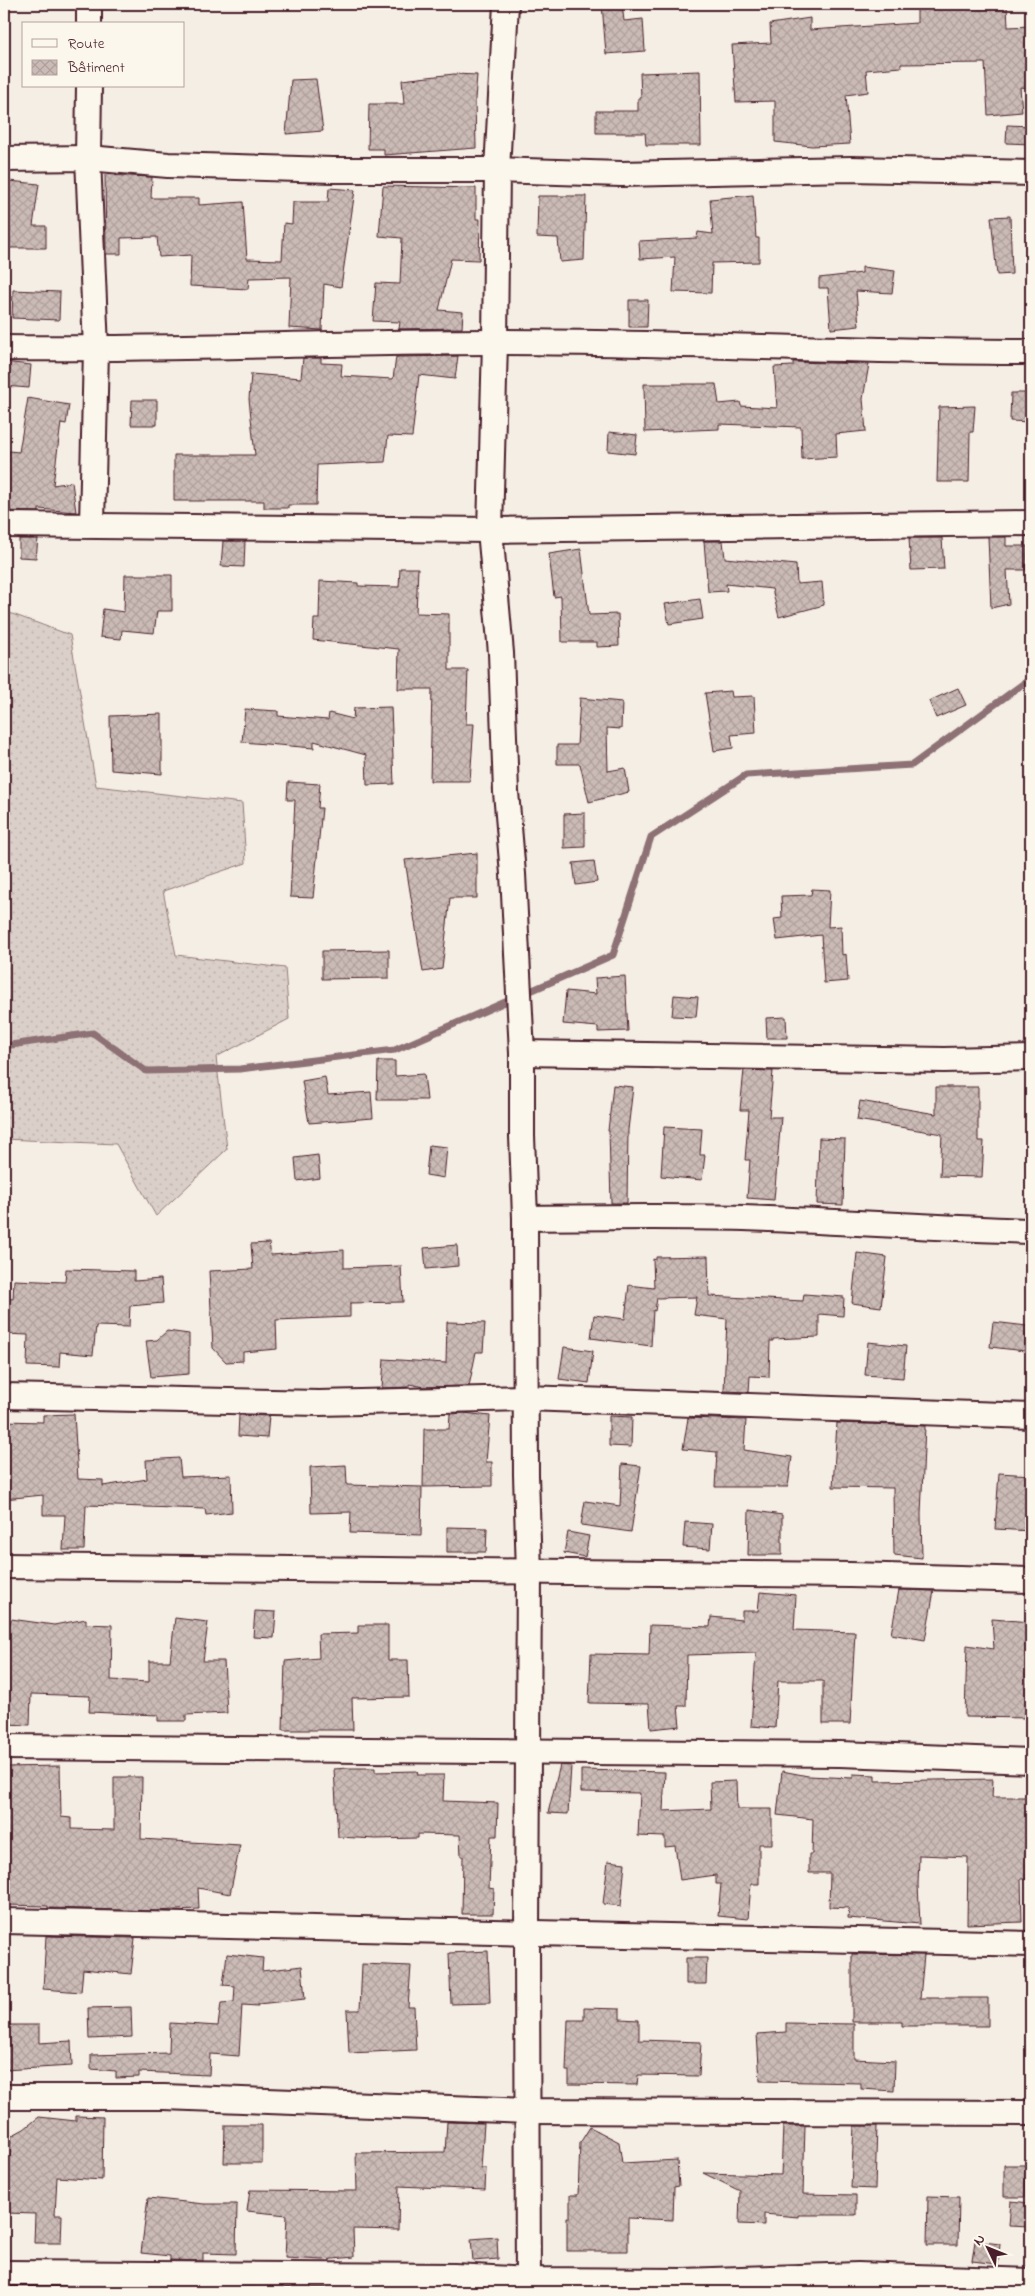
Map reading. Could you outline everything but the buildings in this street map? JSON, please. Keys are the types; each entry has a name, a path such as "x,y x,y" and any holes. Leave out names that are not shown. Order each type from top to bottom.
{"street":[{"path":"89,4 89,22"},
{"path":"506,4 497,170 490,530 501,653 506,792 513,874 522,1053 529,1573 528,2286"},
{"path":"89,88 88,158 96,349 92,524"},
{"path":"4,159 88,158 168,165 303,169 497,170 621,174 851,169 1031,173"},
{"path":"4,348 96,349 495,342 911,352 1031,352"},
{"path":"4,525 92,524 490,530 1031,522"},
{"path":"522,1053 915,1059 1031,1058"},
{"path":"525,1218 726,1218 936,1228 1031,1230"},
{"path":"4,1396 319,1403 526,1398 1031,1416"},
{"path":"4,1566 850,1575 1031,1580"},
{"path":"4,1747 840,1754 1031,1761"},
{"path":"4,1922 1031,1944"},
{"path":"4,2097 164,2097 528,2110 1031,2113"},
{"path":"4,2273 454,2276 528,2286 684,2280 858,2284 1031,2281"}],"shaded area":[{"path":"4,611 70,635 96,786 242,803 246,863 163,891 176,955 285,968 289,1019 216,1057 227,1149 156,1216 116,1144 4,1139"}],"waterway":[{"path":"4,1046 93,1033 146,1071 240,1069 395,1050 613,955 651,837 746,775 912,765 1031,678"}]}
